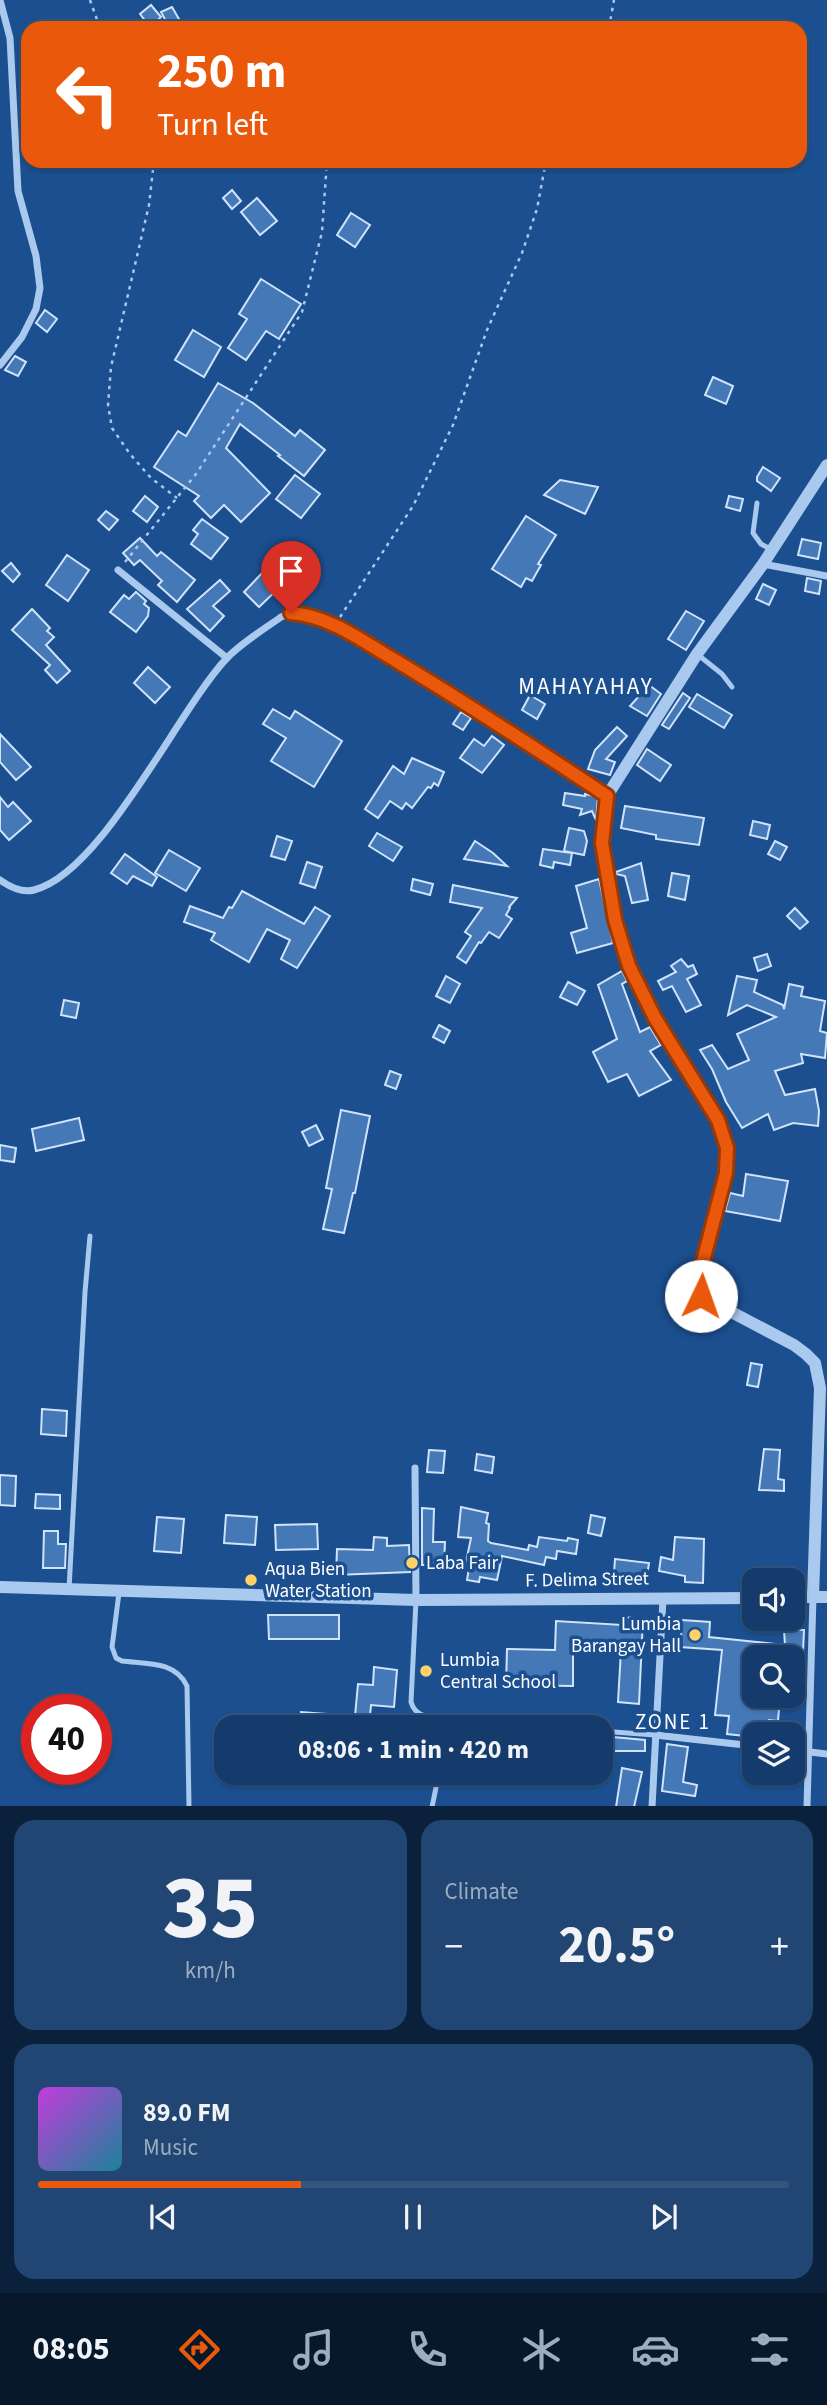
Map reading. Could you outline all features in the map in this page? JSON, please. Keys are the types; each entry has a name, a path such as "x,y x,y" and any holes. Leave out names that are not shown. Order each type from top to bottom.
{"street":[{"path":"0,0 10,38 18,191 36,256 40,288 36,309 22,337 0,365"},
{"path":"807,1806 820,1388 817,1371 815,1363 794,1345 701,1296 701,1269 726,1173 727,1148 718,1120 655,1018 629,966 615,920 602,843 607,796 697,654 772,551 827,465"},
{"path":"763,564 827,576"},
{"path":"118,570 227,658"},
{"path":"0,880 19,890 33,890 65,873 103,836 227,658 281,617 291,613 307,614 332,623 445,690 607,796"},
{"path":"415,1468 416,1600"},
{"name":"F. Delima Street","path":"0,1587 416,1600 742,1598"},
{"path":"805,1597 827,1597"},
{"path":"652,1806 663,1599"},
{"path":"656,1735 742,1745"},
{"path":"805,1752 827,1754"}],"lane":[{"path":"757,503 753,533 761,544 772,551"},
{"path":"697,654 722,674 732,687"},
{"path":"69,1589 90,1237"},
{"path":"119,1589 112,1647 116,1658 166,1666 177,1672 187,1686 189,1806"},
{"path":"416,1600 411,1702 413,1709 422,1715"},
{"path":"613,1732 656,1735"},
{"path":"432,1806 437,1785"}],"path":[{"path":"90,0 98,21"},
{"path":"610,21 614,0"},
{"path":"153,168 149,205 111,367 108,405 112,428 130,454 151,478 177,498"},
{"path":"118,570 196,474 302,312 322,232 327,168"},
{"path":"332,623 340,618 413,506 453,425 487,330 522,253 537,209 546,168"}],"building":[{"path":"151,5 161,17 157,21 145,21 140,14"},
{"path":"172,7 179,19 166,21 161,12"},
{"path":"232,190 241,201 232,209 223,198"},
{"path":"257,198 277,221 260,235 241,212"},
{"path":"351,213 370,225 355,247 337,235"},
{"path":"261,279 301,304 279,339 266,331 246,360 228,348 247,319 239,314"},
{"path":"45,310 57,319 47,332 36,323"},
{"path":"193,330 221,347 204,377 175,360"},
{"path":"15,356 26,362 18,376 5,370"},
{"path":"713,377 733,386 726,404 705,395"},
{"path":"218,383 253,403 295,436 300,430 325,450 304,476 240,424 226,448 270,493 241,522 224,505 211,518 194,501 199,496 154,467 178,431 186,436"},
{"path":"763,467 780,478 771,491 757,481"},
{"path":"295,475 320,494 301,518 276,499"},
{"path":"560,480 598,487 585,514 544,495"},
{"path":"145,496 158,507 147,522 133,511"},
{"path":"729,496 743,499 740,511 726,507"},
{"path":"106,511 118,520 109,530 98,520"},
{"path":"526,516 556,535 538,564 541,565 532,581 526,578 521,587 492,569"},
{"path":"202,519 228,538 211,559 191,544 198,534 193,530"},
{"path":"140,538 157,556 161,552 195,580 177,602 158,585 162,581 140,560 134,565 123,553"},
{"path":"802,539 821,543 818,559 798,555"},
{"path":"67,555 89,570 68,601 46,585"},
{"path":"11,563 20,574 13,582 2,571"},
{"path":"266,569 282,585 259,607 244,592"},
{"path":"807,578 821,581 819,594 805,591"},
{"path":"220,580 230,591 213,606 224,616 210,631 187,609"},
{"path":"763,584 776,590 769,605 756,599"},
{"path":"136,592 149,608 148,616 136,632 110,612 124,595 129,599"},
{"path":"32,609 50,628 47,631 54,637 46,645 70,671 57,683 45,670 50,665 12,630"},
{"path":"686,611 704,621 686,650 668,639"},
{"path":"148,667 170,687 155,703 134,683"},
{"path":"649,685 661,694 647,716 630,706"},
{"path":"683,693 690,698 669,729 662,725"},
{"path":"697,694 732,715 724,728 689,707"},
{"path":"530,695 545,704 537,719 522,710"},
{"path":"273,709 290,719 295,711 342,741 314,787 271,761 286,738 263,724"},
{"path":"461,712 471,718 463,730 453,724"},
{"path":"617,727 627,736 606,759 615,762 610,775 588,769 595,750"},
{"path":"0,734 31,767 16,780 0,762"},
{"path":"492,736 504,745 482,773 460,758 474,739 484,746"},
{"path":"647,749 671,765 660,781 637,765"},
{"path":"412,758 444,772 438,786 434,783 431,788 428,787 412,808 406,803 402,809 390,801 378,818 365,809 393,766 404,774"},
{"path":"565,793 598,797 596,820 592,811 580,815 582,809 563,805"},
{"path":"0,797 8,807 13,802 31,821 9,840 0,830"},
{"path":"625,806 704,818 699,845 656,839 656,835 621,828"},
{"path":"753,821 770,825 767,839 750,835"},
{"path":"569,828 584,831 587,841 584,855 564,851"},
{"path":"377,833 402,847 393,861 369,846"},
{"path":"277,836 292,841 285,860 271,856"},
{"path":"475,841 493,853 507,866 464,859"},
{"path":"775,841 787,847 780,860 768,854"},
{"path":"543,849 572,853 570,865 554,862 553,868 540,865"},
{"path":"169,850 200,868 186,891 155,873"},
{"path":"125,854 157,877 152,886 133,876 127,884 111,873"},
{"path":"307,862 322,867 315,888 300,883"},
{"path":"641,863 648,900 632,903 625,876 616,872"},
{"path":"672,873 689,876 685,900 668,896"},
{"path":"413,879 433,884 430,895 411,890"},
{"path":"599,879 613,943 577,953 571,933 587,928 576,886"},
{"path":"453,885 517,898 506,915 512,919 499,938 489,932 466,963 457,957 471,936 465,932 482,908 450,902"},
{"path":"242,891 304,924 315,907 330,916 297,968 281,959 290,940 267,929 249,962 211,940 215,933 184,922 190,906 223,918"},
{"path":"795,908 808,922 800,929 787,916"},
{"path":"767,954 771,966 758,971 754,958"},
{"path":"681,959 688,967 693,965 697,974 687,979 701,1005 686,1012 672,986 663,990 658,981 676,972 671,966"},
{"path":"622,971 627,981 622,984 640,1032 650,1027 661,1045 650,1051 671,1080 639,1096 627,1074 608,1082 593,1052 617,1039 598,985"},
{"path":"446,976 460,984 450,1003 436,996"},
{"path":"737,976 757,980 754,992 783,1005 784,1009 789,984 803,987 801,996 825,1001 820,1031 827,1033 825,1058 801,1054 803,1063 775,1071 785,1095 815,1089 819,1111 818,1126 793,1123 774,1130 768,1114 742,1128 726,1102 712,1069 700,1050 712,1045 728,1069 749,1060 737,1034 776,1017 747,1005 728,1015"},
{"path":"568,982 585,991 577,1005 560,997"},
{"path":"64,1000 79,1003 76,1018 61,1015"},
{"path":"439,1025 450,1031 444,1043 433,1037"},
{"path":"390,1071 401,1075 396,1089 385,1085"},
{"path":"341,1110 370,1116 344,1233 323,1229 332,1189 326,1188"},
{"path":"79,1118 84,1140 36,1151 32,1129"},
{"path":"316,1125 323,1139 309,1146 302,1132"},
{"path":"0,1145 16,1148 14,1162 0,1160"},
{"path":"746,1174 788,1181 780,1221 725,1211 730,1193 743,1196"},
{"path":"751,1363 762,1365 758,1387 747,1385"},
{"path":"42,1409 67,1411 66,1436 41,1434"},
{"path":"764,1449 780,1450 778,1479 784,1480 784,1491 759,1490"},
{"path":"429,1450 445,1451 443,1473 427,1472"},
{"path":"477,1454 494,1457 492,1473 475,1470"},
{"path":"0,1475 16,1476 15,1506 0,1505"},
{"path":"36,1494 60,1495 60,1509 35,1508"},
{"path":"461,1507 488,1513 486,1523 489,1524 488,1541 491,1543 528,1550 529,1545 537,1547 539,1537 567,1541 568,1538 578,1540 576,1554 557,1551 556,1559 546,1557 544,1565 502,1556 497,1580 480,1577 479,1582 467,1580 470,1562 466,1562 471,1538 458,1537"},
{"path":"422,1508 434,1509 433,1542 445,1542 444,1565 422,1565"},
{"path":"226,1515 257,1517 255,1545 224,1543"},
{"path":"591,1515 605,1518 601,1536 588,1533"},
{"path":"157,1517 184,1519 181,1553 154,1551"},
{"path":"317,1524 318,1549 276,1550 275,1525"},
{"path":"44,1531 58,1531 58,1544 66,1544 65,1568 43,1568"},
{"path":"374,1537 387,1538 387,1546 409,1545 410,1572 336,1575 337,1549 373,1550"},
{"path":"675,1537 704,1539 703,1583 685,1582 685,1576 659,1571 661,1557 673,1560"},
{"path":"615,1559 649,1563 647,1576 614,1573"},
{"path":"268,1615 339,1615 339,1639 269,1639"},
{"path":"622,1617 643,1619 639,1704 618,1702 621,1650 573,1648 573,1686 506,1685 507,1649 555,1650 556,1621 622,1625"},
{"path":"682,1620 710,1622 709,1637 785,1645 742,1645 742,1708 779,1708 778,1721 742,1722 742,1736 727,1734 729,1716 715,1715 722,1650 680,1647"},
{"path":"784,1631 804,1631 803,1645 785,1645"},
{"path":"374,1667 397,1670 394,1707 371,1705 370,1715 355,1715 358,1684 373,1685"},
{"path":"301,1712 342,1715 301,1715"},
{"path":"613,1737 645,1740 645,1751 613,1751"},
{"path":"667,1744 688,1747 683,1782 697,1785 695,1796 662,1791"},
{"path":"622,1768 642,1772 634,1806 616,1806"}],"place":[{"name":"Laba Fair","path":"412,1563"},
{"name":"Aqua Bien Water Station","path":"251,1580"},
{"name":"Lumbia Barangay Hall","path":"695,1635"},
{"name":"Lumbia Central School","path":"426,1671"}],"district":[{"name":"MAHAYAHAY","path":"586,686"},
{"name":"ZONE 1","path":"673,1722"}],"route":[{"path":"291,613 307,614 332,623 445,690 607,796 602,843 615,920 629,966 655,1018 718,1120 727,1148 726,1173 701,1269 701,1296"}]}
